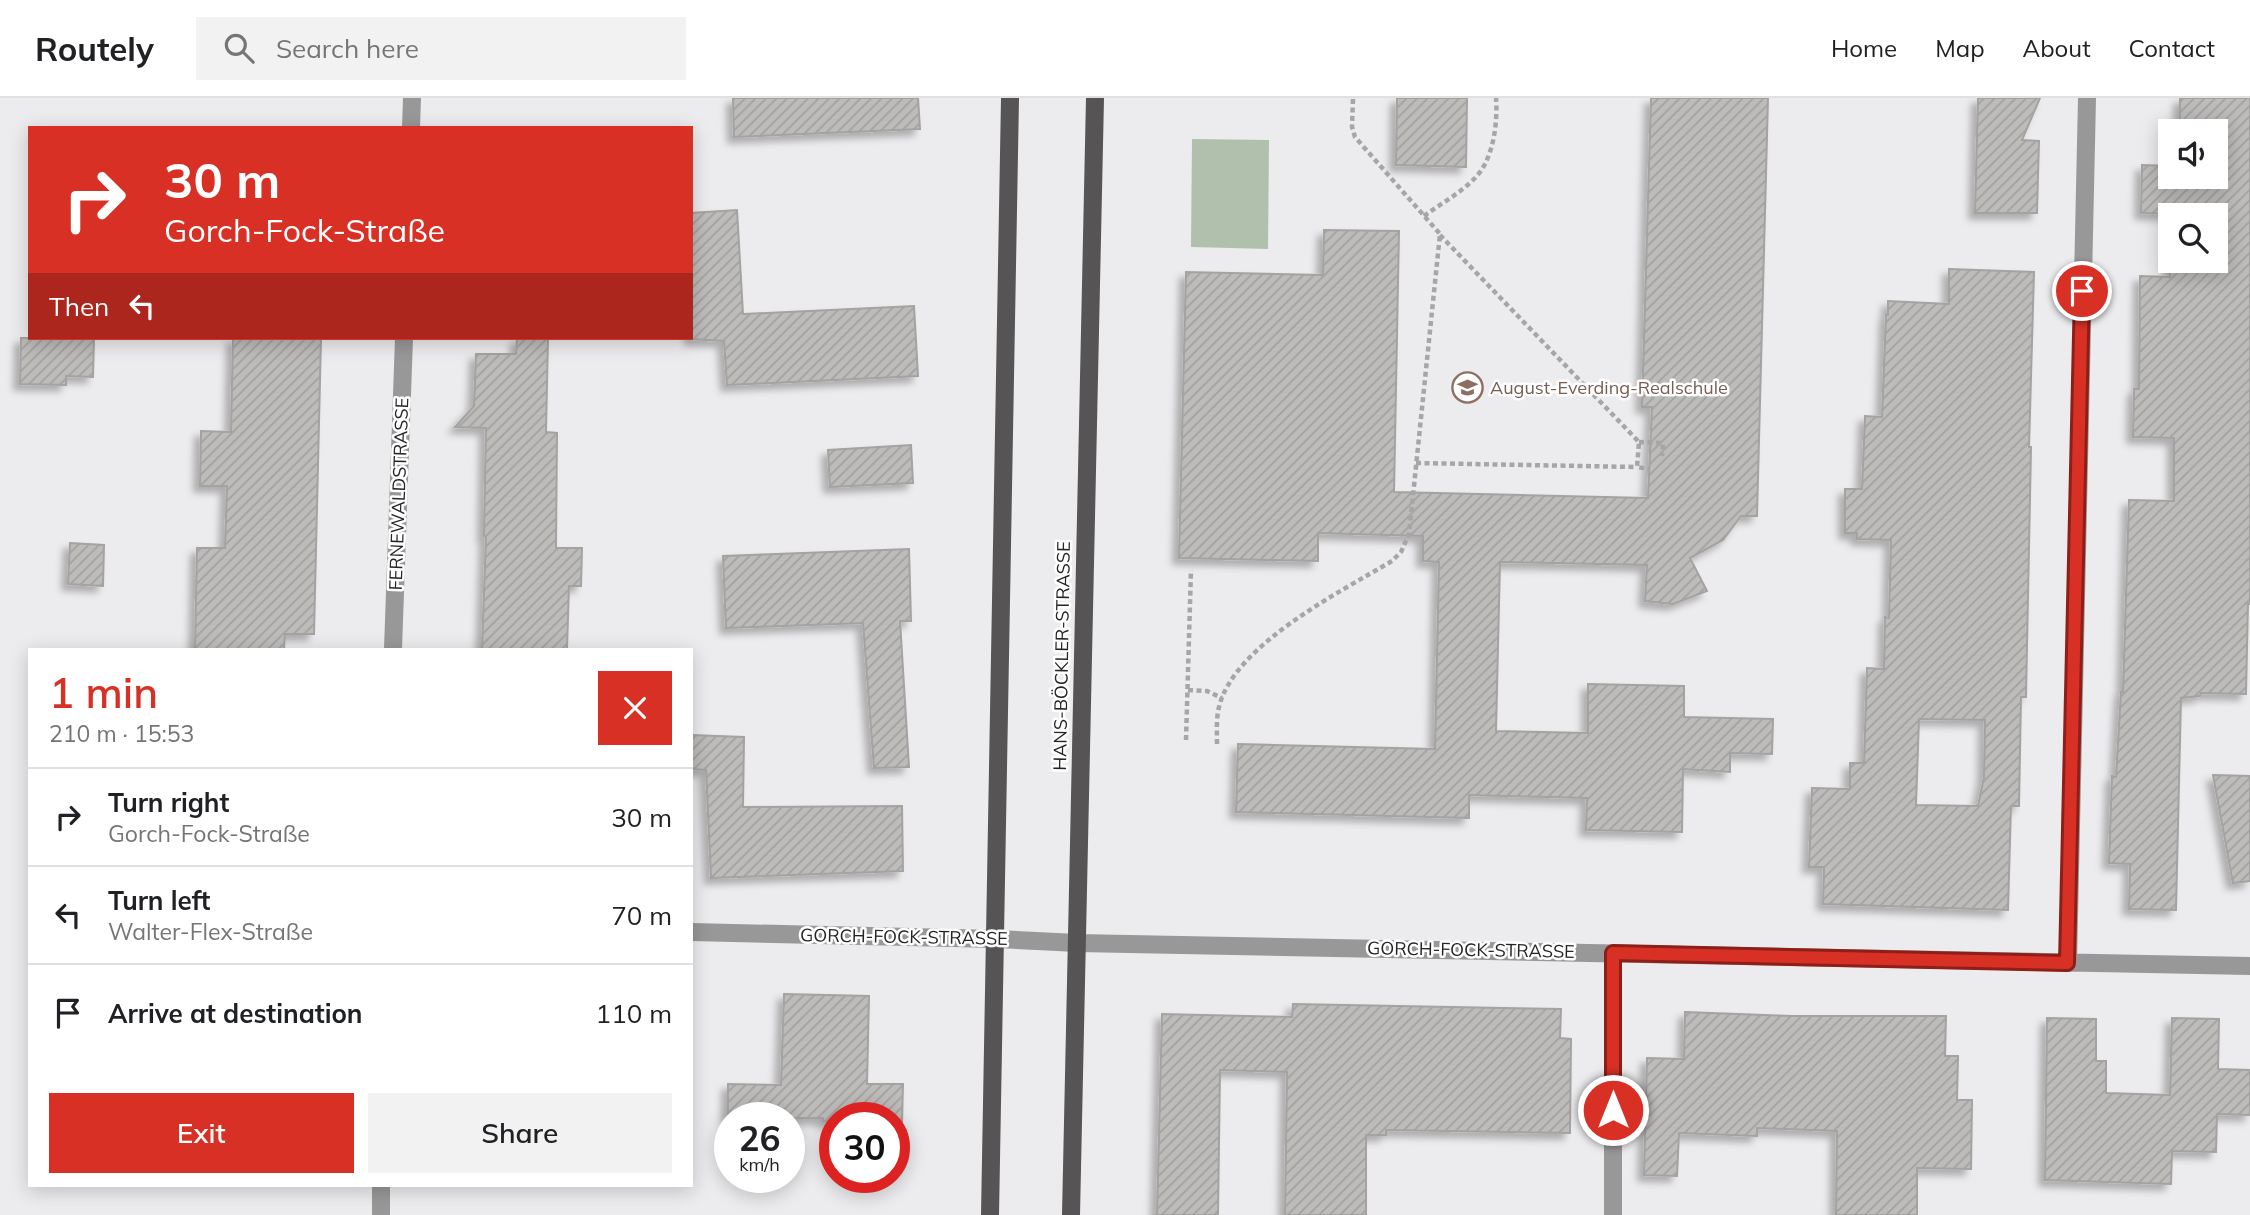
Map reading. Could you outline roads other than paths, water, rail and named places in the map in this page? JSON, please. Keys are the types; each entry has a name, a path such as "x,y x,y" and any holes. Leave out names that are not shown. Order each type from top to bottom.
{"main road":[{"path":"990,1215 1010,98"},
{"name":"HANS-BÖCKLER-STRASSE","path":"1071,1215 1095,98"}],"street":[{"path":"411,126 412,98"},
{"path":"2067,963 2087,98"},
{"name":"FERNEWALDSTRASSE","path":"393,648 404,340"},
{"name":"GORCH-FOCK-STRASSE","path":"693,932 1077,943 2250,967"},
{"path":"1613,953 1613,1215"},
{"path":"381,1215 382,1187"}],"place":[{"name":"August-Everding-Realschule","path":"1467,388"}]}
